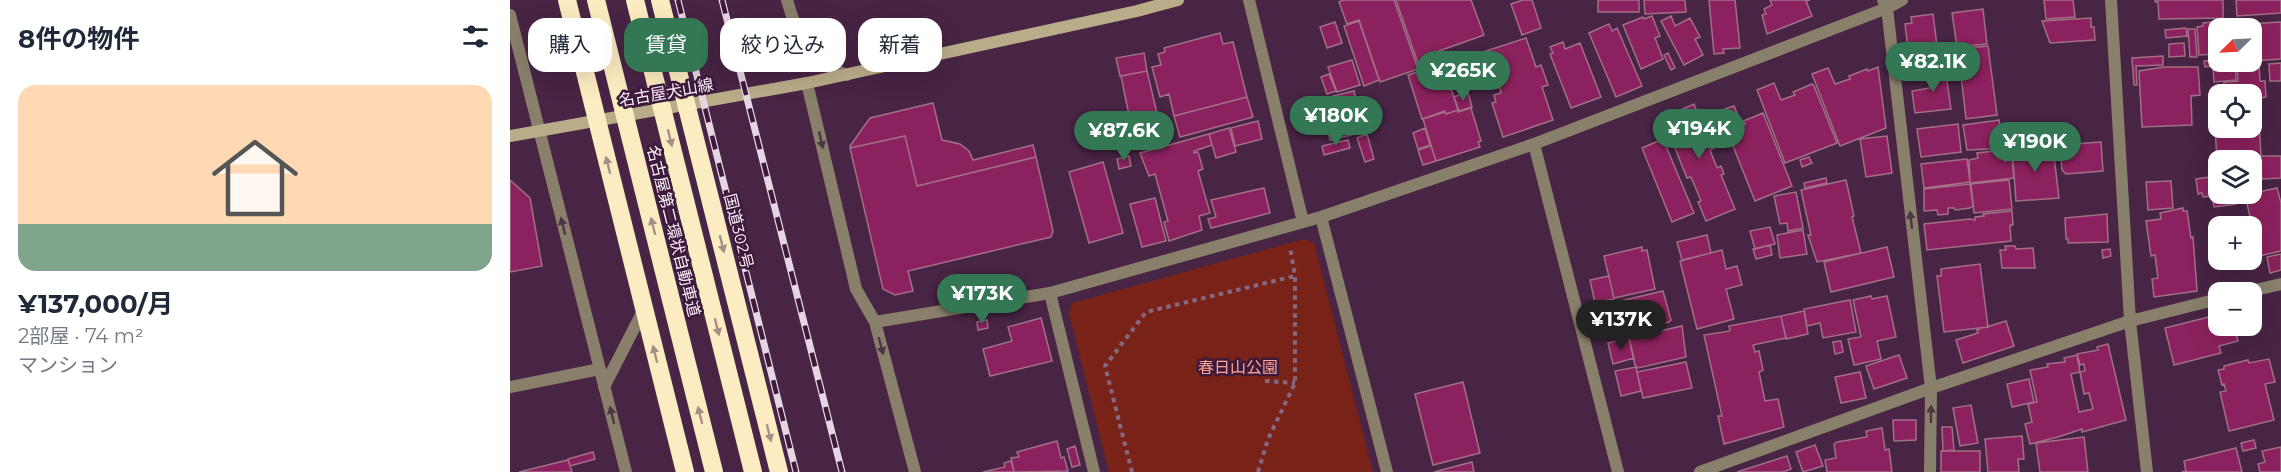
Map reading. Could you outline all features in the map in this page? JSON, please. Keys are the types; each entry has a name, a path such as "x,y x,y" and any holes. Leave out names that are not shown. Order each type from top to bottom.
{"highway":[{"path":"567,0 685,472"},
{"name":"名古屋第二環状自動車道","path":"596,0 714,472"},
{"name":"名古屋第二環状自動車道","path":"635,0 753,472"},
{"name":"国道302号","path":"660,0 779,472"}],"main road":[{"name":"名古屋犬山線","path":"510,136 687,106 847,75 1178,0"}],"street":[{"path":"788,0 795,26 804,44 819,61 834,71 847,75"},
{"path":"1249,0 1303,222"},
{"path":"875,322 1050,292 1321,217 1534,144 1885,4 1902,0"},
{"path":"2111,0 2130,321 2147,472"},
{"path":"1885,4 1931,388 1930,472"},
{"path":"510,15 626,472"},
{"path":"807,83 856,289 875,322 915,472"},
{"path":"1534,144 1618,472"},
{"path":"1321,217 1387,472"},
{"path":"2262,288 2281,284"},
{"path":"1050,292 1094,472"},
{"path":"1700,472 1931,388 2130,321 2208,302"},
{"path":"604,387 644,309"},
{"path":"510,387 600,369"}],"path":[{"path":"1258,472 1268,439 1295,383 1295,276 1289,243"},
{"path":"1132,472 1105,366 1146,312 1295,276"},
{"path":"1265,381 1295,383"}],"green space":[{"name":"春日山公園","path":"1304,239 1314,243 1373,472 1109,472 1069,313 1072,303"}],"building":[{"path":"1344,0 1394,0 1418,69 1380,82 1359,20 1347,24 1339,2"},
{"path":"1396,0 1471,0 1484,35 1439,51 1443,61 1420,69"},
{"path":"1532,0 1541,28 1522,35 1511,4"},
{"path":"1598,0 1639,0 1639,12 1598,12"},
{"path":"1644,0 1685,0 1686,12 1645,14"},
{"path":"1709,0 1735,0 1740,48 1723,49 1724,53 1714,54"},
{"path":"1770,0 1810,0 1806,1 1812,16 1767,34 1762,15 1766,14 1764,9 1772,5"},
{"path":"2044,0 2073,0 2075,17 2046,19"},
{"path":"2155,0 2223,0 2223,18 2159,19 2158,2"},
{"path":"2236,0 2281,0 2281,13 2237,16"},
{"path":"1983,9 1987,44 1957,47 1952,13"},
{"path":"1933,14 1938,54 1909,57 1905,24 1912,23 1911,17"},
{"path":"1652,16 1660,36 1655,38 1663,59 1641,69 1623,25"},
{"path":"1671,16 1675,26 1690,18 1700,37 1695,39 1703,55 1684,65 1661,21"},
{"path":"2091,18 2095,40 2050,43 2042,21"},
{"path":"1359,21 1379,80 1364,86 1344,26"},
{"path":"1335,22 1342,43 1327,48 1320,27"},
{"path":"2208,22 2208,55 2199,55 2197,27 2203,26 2203,23"},
{"path":"2281,22 2281,59 2262,60 2262,23"},
{"path":"1609,24 1612,31 1617,28 1642,86 1616,97 1589,33"},
{"path":"2186,28 2187,36 2166,38 2165,30"},
{"path":"2188,29 2195,29 2197,57 2190,57"},
{"path":"1220,33 1223,44 1233,42 1247,97 1174,116 1169,94 1160,97 1152,67 1161,65 1158,54 1165,52 1164,48"},
{"path":"1526,38 1536,67 1541,65 1548,85 1542,87 1553,120 1503,137 1492,103 1496,102 1494,95 1501,93 1499,85 1490,88 1480,53"},
{"path":"1563,42 1565,49 1580,43 1601,97 1571,108 1550,54 1553,53 1550,47"},
{"path":"2184,43 2185,56 2169,57 2169,44"},
{"path":"1988,46 1997,115 1966,119 1958,49"},
{"path":"1144,53 1147,71 1120,76 1116,58"},
{"path":"1668,53 1675,68 1671,70 1664,55"},
{"path":"2163,56 2163,65 2136,66 2137,85 2134,85 2132,58"},
{"path":"1352,60 1360,85 1337,92 1328,67"},
{"path":"2281,63 2281,81 2270,81 2269,64"},
{"path":"1443,64 1458,110 1446,114 1445,111 1422,119 1408,75"},
{"path":"1878,67 1886,128 1840,146 1812,74 1828,68 1835,84 1850,79 1849,76"},
{"path":"1945,67 1951,109 1915,113 1912,91 1930,88 1927,69"},
{"path":"2164,67 2198,67 2200,95 2191,96 2192,125 2142,127 2139,71"},
{"path":"1147,71 1163,139 1135,145 1121,76"},
{"path":"2213,72 2236,72 2236,80 2214,82"},
{"path":"2237,72 2259,72 2260,81 2265,81 2266,97 2262,98 2262,84 2224,84 2224,82 2238,81"},
{"path":"1329,74 1336,91 1327,94 1321,77"},
{"path":"1774,83 1781,100 1795,95 1793,92 1812,84 1837,143 1785,163 1757,90"},
{"path":"1354,91 1364,132 1330,140 1321,99"},
{"path":"1468,92 1472,107 1459,111 1454,97"},
{"path":"1247,97 1253,117 1180,137 1174,116"},
{"path":"933,103 942,140 960,144 969,151 973,160 1033,145 1036,157 917,186 905,136 850,148 870,118"},
{"path":"1694,104 1697,112 1701,111 1716,147 1710,150 1717,168 1721,166 1724,174 1721,175 1735,209 1706,221 1691,177 1687,178 1663,118"},
{"path":"1734,106 1742,125 1745,124 1743,121 1763,113 1792,186 1755,201 1719,111"},
{"path":"1471,108 1481,141 1478,142 1480,147 1436,161 1423,119 1445,112 1446,114"},
{"path":"1999,120 2003,142 2010,141 2011,148 1967,150 1963,125"},
{"path":"1258,121 1262,139 1235,146 1231,128"},
{"path":"1958,124 1961,152 1921,157 1917,129"},
{"path":"1229,128 1236,152 1216,158 1209,134"},
{"path":"1425,128 1430,145 1418,149 1413,133"},
{"path":"1209,134 1212,145 1194,151 1194,153 1198,152 1203,169 1198,171 1210,213 1199,216 1202,230 1169,241 1164,222 1168,221 1155,174 1149,176 1140,153"},
{"path":"1367,134 1374,159 1365,162 1357,138"},
{"path":"905,136 917,186 1036,157 1053,231 1051,237 908,271 913,291 895,295 883,289 850,148"},
{"path":"1887,136 1892,173 1866,177 1860,139"},
{"path":"2216,138 2260,138 2261,150 2216,150"},
{"path":"1663,139 1694,213 1672,222 1642,148"},
{"path":"1348,140 1350,148 1324,155 1322,146"},
{"path":"2101,142 2103,171 2066,174 2062,170 2060,145"},
{"path":"2057,144 2057,156 2054,156 2059,198 2016,201 2012,148"},
{"path":"1431,146 1436,161 1423,165 1418,150"},
{"path":"2003,150 2004,161 2012,160 2014,178 1970,183 1969,160 1978,158 1977,153"},
{"path":"1129,156 1131,166 1119,169 1117,159"},
{"path":"2262,156 2281,156 2281,178 2262,179"},
{"path":"1809,157 1812,163 1802,167 1800,160"},
{"path":"1967,159 1970,182 1924,188 1921,164"},
{"path":"1103,162 1123,233 1089,243 1069,172"},
{"path":"2208,177 2208,196 2203,197 2202,193 2198,194 2196,179"},
{"path":"1826,178 1827,183 1805,188 1804,183"},
{"path":"510,180 530,198 542,266 510,272"},
{"path":"1846,180 1861,253 1817,262 1808,235 1811,235 1801,190"},
{"path":"2009,180 2012,209 1974,213 1971,184"},
{"path":"2171,181 2173,208 2148,210 2146,182"},
{"path":"1970,184 1973,206 1970,208 1955,210 1948,208 1948,214 1938,215 1937,210 1924,211 1924,189"},
{"path":"1264,188 1270,213 1211,228 1208,219 1216,217 1211,200"},
{"path":"2277,188 2281,203 2281,251 2262,255 2262,216 2250,216 2247,204 2262,204 2262,191"},
{"path":"1796,192 1803,228 1788,231 1787,223 1780,224 1774,196"},
{"path":"1155,198 1166,241 1142,247 1130,204"},
{"path":"2213,204 2236,204 2214,207"},
{"path":"2183,208 2183,211 2187,211 2191,238 2193,237 2197,291 2154,297 2152,279 2158,278 2155,255 2151,256 2146,221 2161,219 2160,213"},
{"path":"2012,211 2011,241 1927,250 1924,224 1975,220 1975,217 1984,216 1983,214"},
{"path":"2107,214 2108,242 2068,243 2065,218"},
{"path":"1770,227 1775,244 1755,249 1750,231"},
{"path":"1803,230 1807,254 1780,258 1777,235"},
{"path":"1707,235 1711,253 1682,260 1677,242"},
{"path":"1770,245 1772,255 1756,259 1753,249"},
{"path":"2005,246 2015,246 2016,249 2033,248 2035,268 2002,268 2000,250 2006,250"},
{"path":"1642,247 1642,251 1647,250 1655,289 1614,298 1604,256"},
{"path":"1887,247 1894,277 1831,292 1824,262"},
{"path":"2110,249 2111,256 2103,258 2102,250"},
{"path":"1722,250 1726,269 1737,266 1742,285 1726,289 1734,319 1697,329 1680,261"},
{"path":"2281,254 2281,270 2270,273 2267,257"},
{"path":"1980,264 1988,327 1944,332 1937,276 1941,276 1941,269"},
{"path":"1609,276 1614,299 1595,303 1590,280"},
{"path":"989,278 990,283 959,288 958,283"},
{"path":"1663,291 1671,320 1627,331 1620,301"},
{"path":"1871,296 1872,299 1887,296 1896,337 1877,341 1881,359 1854,365 1848,339 1861,337 1853,300"},
{"path":"1850,300 1856,332 1823,338 1820,323 1807,326 1804,309"},
{"path":"1620,301 1625,321 1602,327 1597,307"},
{"path":"1804,311 1808,334 1786,339 1781,316"},
{"path":"1781,316 1786,338 1753,345 1755,352 1759,351 1763,370 1759,372 1765,401 1778,399 1784,427 1724,444 1718,416 1722,416 1704,335 1730,331 1729,326"},
{"path":"2208,317 2208,336 2237,336 2238,341 2219,346 2221,353 2174,365 2165,328"},
{"path":"1041,318 1052,361 990,376 983,349 1012,341 1008,327"},
{"path":"987,320 988,328 978,330 977,322"},
{"path":"2006,321 2014,346 1963,363 1956,340 1978,333 1977,330"},
{"path":"1682,326 1686,357 1638,368 1635,365 1629,338"},
{"path":"1629,338 1634,358 1613,364 1608,343"},
{"path":"1841,341 1843,352 1835,354 1833,342"},
{"path":"2108,344 2126,420 2082,432 2082,429 2030,444 2025,424 2032,422 2028,404 2037,402 2030,370 2048,367 2047,364 2065,362 2064,358 2077,355 2080,372 2085,371 2084,364 2080,365 2077,354 2098,350 2097,347","holes":["2080,372 2084,394 2089,393 2093,409 2079,412 2071,374"]},
{"path":"1899,355 1907,378 1874,389 1866,366"},
{"path":"2269,359 2275,382 2265,384 2274,420 2229,431 2220,392 2226,391 2218,370 2224,369 2224,366 2248,360 2249,363"},
{"path":"1686,362 1692,388 1643,398 1637,372"},
{"path":"1636,367 1641,391 1621,396 1615,371"},
{"path":"1860,372 1866,398 1841,403 1835,377"},
{"path":"2029,379 2034,402 2012,407 2007,384"},
{"path":"1463,382 1480,453 1433,465 1415,394"},
{"path":"1971,405 1978,443 1960,446 1953,408"},
{"path":"1893,420 1916,420 1916,440 1894,441"},
{"path":"1942,427 1952,427 1954,450 1943,451"},
{"path":"1882,428 1885,450 1889,449 1892,472 1827,472 1825,460 1836,458 1834,444 1867,437 1866,431"},
{"path":"2022,436 2024,459 2018,459 2019,472 1988,472 1985,439"},
{"path":"2084,437 2088,472 2040,472 2036,443"},
{"path":"2254,440 2256,448 2243,451 2241,443"},
{"path":"1057,441 1061,458 1064,457 1068,471 1014,472 1011,458 1019,457 1017,452"},
{"path":"1815,445 1823,466 1803,472 1796,452"},
{"path":"1075,446 1080,465 1072,467 1067,449"},
{"path":"2281,447 2281,472 2260,472 2258,464 2265,462 2262,451"},
{"path":"2236,448 2242,472 2182,472 2186,471 2184,461"},
{"path":"1941,451 1980,451 1980,472 1941,472"},
{"path":"593,452 595,459 570,466 568,459"},
{"path":"1787,456 1791,469 1783,472 1737,472"},
{"path":"568,460 572,472 519,472"},
{"path":"1011,461 1014,472 983,472 1005,467 1004,463"},
{"path":"1472,462 1474,472 1434,472"}],"railway":[{"path":"678,0 796,472"},
{"path":"722,0 842,472"}]}
